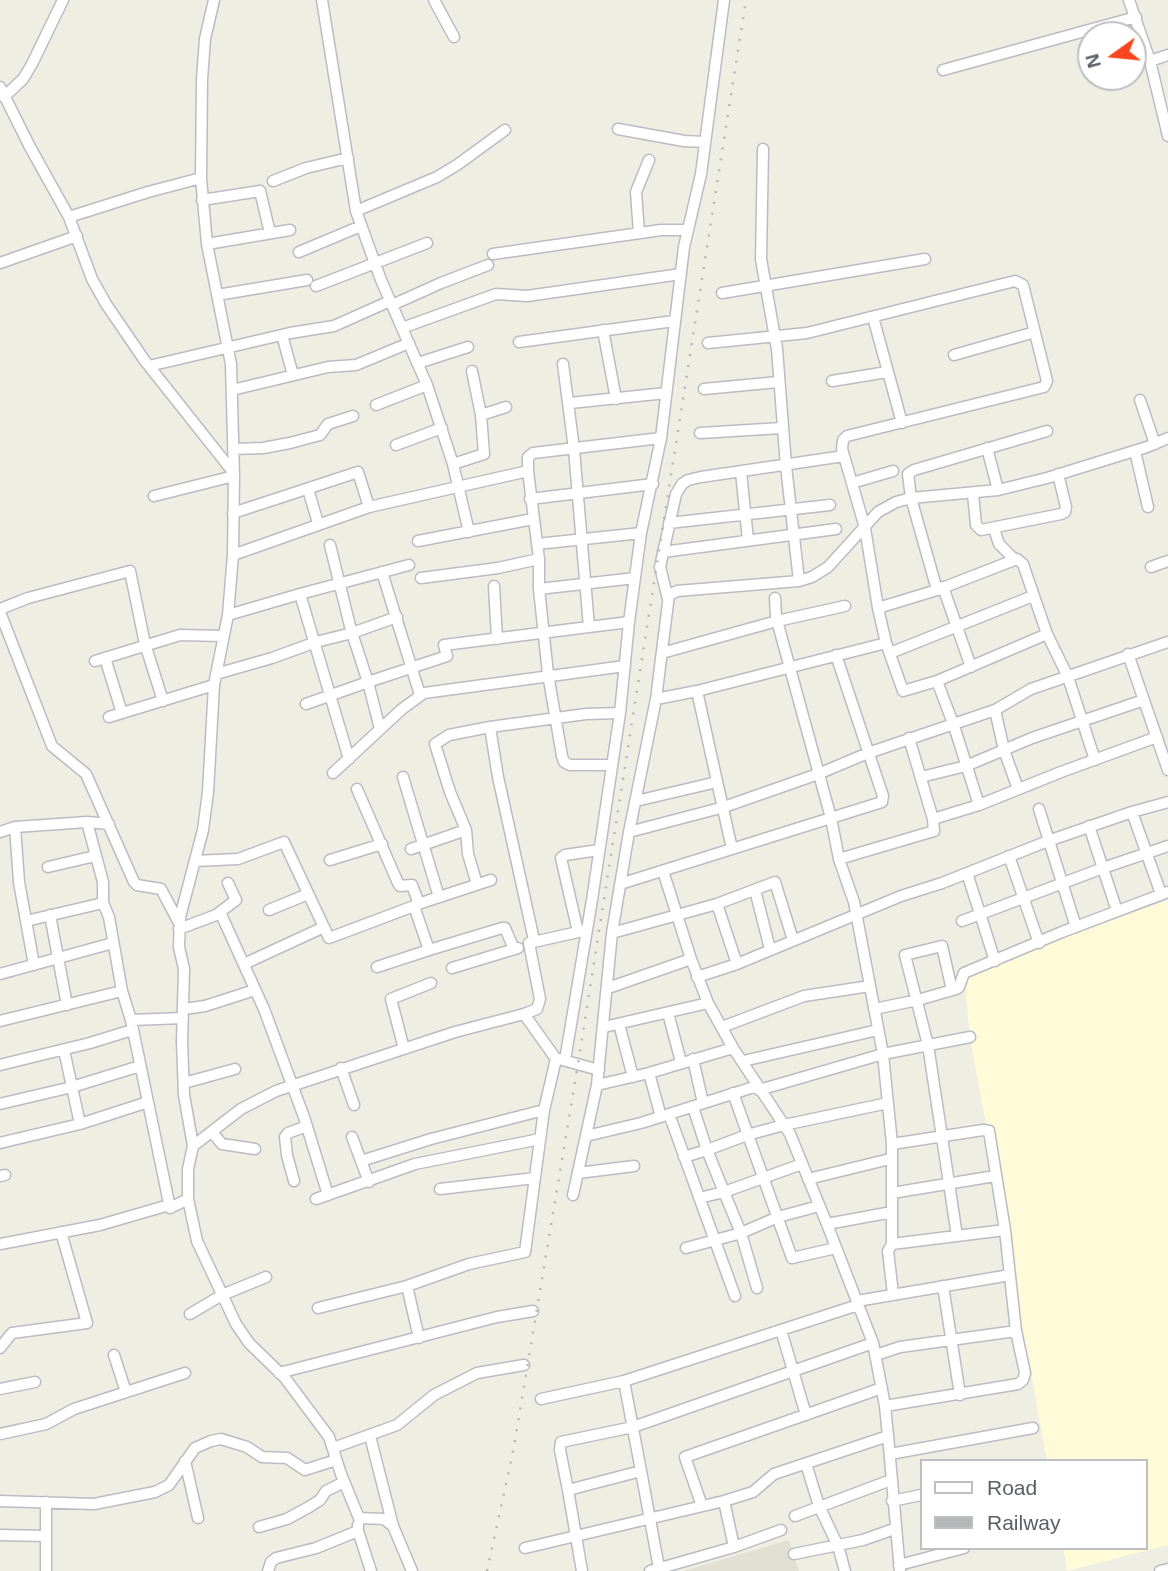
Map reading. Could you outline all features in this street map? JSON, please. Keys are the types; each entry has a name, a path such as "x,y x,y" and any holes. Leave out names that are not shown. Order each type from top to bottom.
{"street":[{"path":"63,0 23,79 2,92 69,217 92,279 125,335 234,474"},
{"path":"214,0 205,39 202,79 201,178 207,244 228,347 232,390 233,555 228,615 214,685 208,792 203,830 180,927 179,947 184,968 184,1083 193,1146 188,1170 188,1199 197,1241 236,1325 249,1343 279,1373 329,1437 359,1518 358,1531 371,1571"},
{"path":"322,0 356,211 391,303 427,385 453,464 468,532"},
{"path":"434,0 454,37"},
{"path":"318,1308 407,1286 469,1264 525,1252 544,1110 560,1060 599,850 620,713 641,533 662,438 674,321 688,230 701,174 724,0"},
{"path":"1129,0 1150,61 1168,136"},
{"path":"943,70 1136,17"},
{"path":"1150,61 1168,55"},
{"path":"618,129 684,141 705,142"},
{"path":"356,211 436,177 505,131"},
{"path":"763,149 761,233 765,287 775,337 799,581"},
{"path":"273,181 306,168 348,158"},
{"path":"639,233 635,208 636,192 649,160"},
{"path":"69,217 201,178"},
{"path":"202,200 260,191 270,233"},
{"path":"299,252 361,226"},
{"path":"207,244 290,230"},
{"path":"493,254 661,230 688,230"},
{"path":"0,263 77,236"},
{"path":"217,295 311,283 427,243"},
{"path":"722,293 925,259"},
{"path":"149,366 282,335 334,326 488,265"},
{"path":"402,328 496,294 527,296 681,274"},
{"path":"708,343 807,333 1015,281 1023,285 1047,381 1044,387 848,436 842,443 865,528 878,608 903,691 937,681 1047,634"},
{"path":"873,317 902,422"},
{"path":"519,342 674,321"},
{"path":"603,330 616,399"},
{"path":"954,355 1035,332"},
{"path":"282,335 293,375"},
{"path":"232,390 293,375 356,365 410,343"},
{"path":"418,363 468,347"},
{"path":"563,364 574,449 589,627"},
{"path":"453,464 484,454 481,415 472,371"},
{"path":"832,381 887,372"},
{"path":"704,389 778,382"},
{"path":"376,405 427,385"},
{"path":"569,403 666,393"},
{"path":"1140,400 1155,444"},
{"path":"481,415 506,407"},
{"path":"233,449 263,448 320,435 328,424 353,415"},
{"path":"396,445 442,428"},
{"path":"701,433 782,428"},
{"path":"971,667 940,588 911,498 908,474 1047,431"},
{"path":"612,765 570,765 564,762 548,674 539,589 539,559 530,499 530,455 662,438"},
{"path":"668,599 672,592 677,591 799,581 812,577 828,567 885,507 911,498 998,490 1135,451 1168,438"},
{"path":"987,448 998,490"},
{"path":"1135,451 1148,507"},
{"path":"573,1195 597,1085 612,933 663,653 668,599 660,567 676,494 682,484 694,478 844,456"},
{"path":"233,555 369,506 528,471"},
{"path":"852,483 893,471"},
{"path":"233,513 358,472 369,506"},
{"path":"741,472 748,540"},
{"path":"154,495 234,474"},
{"path":"973,494 978,529 994,529 1065,512 1058,474"},
{"path":"530,499 653,484"},
{"path":"307,489 318,523"},
{"path":"669,523 830,505"},
{"path":"418,541 533,519"},
{"path":"663,552 836,529"},
{"path":"994,529 999,544 1023,564 1047,634 1068,677 1094,760"},
{"path":"537,544 641,533"},
{"path":"330,545 380,730"},
{"path":"421,578 498,568 539,559"},
{"path":"878,608 940,588 1014,559"},
{"path":"1152,567 1168,561"},
{"path":"228,615 409,565"},
{"path":"163,701 145,645 132,574 128,570 28,598 0,610 49,741 86,774 134,882 137,885 161,889 180,927"},
{"path":"382,572 421,695"},
{"path":"539,589 635,579"},
{"path":"494,586 497,639"},
{"path":"300,594 349,759"},
{"path":"656,699 836,655 888,648 957,626 1032,596"},
{"path":"775,598 777,621 856,914 883,1054 892,1144 892,1244 888,1251 892,1294"},
{"path":"663,653 777,621 845,606"},
{"path":"216,674 397,617"},
{"path":"306,704 447,656 444,645 629,622"},
{"path":"122,713 100,659 180,635 223,636"},
{"path":"629,832 724,807 818,774 868,752 954,726 995,710 1031,689 1168,642"},
{"path":"1128,654 1168,771"},
{"path":"620,884 884,800 836,655"},
{"path":"333,773 424,692 625,666"},
{"path":"937,681 979,806"},
{"path":"108,717 214,685"},
{"path":"697,691 732,849"},
{"path":"921,777 966,765 1144,700"},
{"path":"995,710 1004,750 1018,789"},
{"path":"477,884 468,854 466,831 435,744 449,735 490,727 586,714 620,713"},
{"path":"193,1146 241,1110 293,1085 455,1032 537,1009 540,999 531,942 490,727"},
{"path":"933,819 979,806 1157,737"},
{"path":"839,859 934,831 933,819 909,738"},
{"path":"403,777 439,897"},
{"path":"636,801 717,782"},
{"path":"357,789 398,883 400,886 412,885 429,950"},
{"path":"697,977 737,964 901,896 1048,841 1168,802"},
{"path":"1039,809 1076,927"},
{"path":"874,1009 952,990 959,987 964,974 1164,893 1132,812"},
{"path":"0,832 15,827 87,822 109,824"},
{"path":"87,822 103,881 103,903 108,916 169,1205"},
{"path":"1089,826 1117,911"},
{"path":"15,827 34,965"},
{"path":"411,849 466,831"},
{"path":"195,861 238,859 284,842 330,938 491,880"},
{"path":"330,860 382,844"},
{"path":"962,921 1168,846"},
{"path":"582,931 561,858 565,855 599,850"},
{"path":"48,867 95,856"},
{"path":"1009,856 1039,943"},
{"path":"663,871 708,1003 733,1048 784,1125 827,1224 873,1343 885,1406 899,1568 958,1550"},
{"path":"967,873 995,961"},
{"path":"180,927 220,912 236,900 228,883"},
{"path":"612,933 717,904 775,883 793,940"},
{"path":"755,890 769,949"},
{"path":"270,910 308,894"},
{"path":"26,921 103,903"},
{"path":"717,904 737,964"},
{"path":"220,912 293,1085 328,1195"},
{"path":"50,915 66,1004"},
{"path":"244,964 324,927"},
{"path":"377,967 502,928 505,928 514,949"},
{"path":"452,968 531,942 582,931"},
{"path":"0,974 113,943"},
{"path":"952,990 942,946 905,955 928,1045 957,1236"},
{"path":"608,988 691,959"},
{"path":"404,1049 391,999 431,983"},
{"path":"722,1027 804,996 870,986"},
{"path":"0,1065 64,1050 131,1025 184,1013 255,990"},
{"path":"0,1021 122,991"},
{"path":"604,1027 708,1003"},
{"path":"668,1013 681,1062"},
{"path":"524,1014 560,1060 599,1070"},
{"path":"619,1024 633,1077"},
{"path":"743,1061 878,1030"},
{"path":"586,1136 665,1116 733,1093 883,1054 970,1037"},
{"path":"597,1085 733,1048"},
{"path":"64,1050 80,1124"},
{"path":"693,1059 707,1150 741,1233 757,1287"},
{"path":"0,1104 72,1087 140,1066"},
{"path":"184,1083 235,1069"},
{"path":"341,1069 354,1105"},
{"path":"649,1073 684,1157 735,1296"},
{"path":"733,1093 792,1258 836,1248"},
{"path":"0,1143 80,1124 148,1102"},
{"path":"684,1157 784,1125 888,1102"},
{"path":"361,1161 430,1139 544,1110"},
{"path":"294,1181 285,1137 288,1133 307,1126"},
{"path":"885,1406 1018,1384 1025,1373 1016,1331 1006,1230 988,1130 892,1144"},
{"path":"212,1132 222,1144 255,1149"},
{"path":"352,1137 369,1182"},
{"path":"316,1199 415,1164 540,1139"},
{"path":"808,1179 890,1159"},
{"path":"699,1198 724,1192 802,1164"},
{"path":"578,1173 635,1166"},
{"path":"892,1193 995,1177"},
{"path":"440,1189 535,1178"},
{"path":"0,1244 100,1225 169,1205 170,1208 188,1199"},
{"path":"686,1248 741,1233 778,1217 819,1206"},
{"path":"827,1224 892,1212"},
{"path":"892,1244 1006,1230"},
{"path":"0,1348 12,1334 87,1323 61,1232"},
{"path":"541,1399 624,1381 857,1303 892,1294 1010,1275"},
{"path":"190,1314 222,1295 266,1277"},
{"path":"407,1286 419,1338"},
{"path":"943,1286 960,1395"},
{"path":"279,1373 497,1317 533,1311"},
{"path":"781,1330 806,1415"},
{"path":"876,1355 900,1348 1016,1331"},
{"path":"582,1571 560,1450 561,1442 633,1427 873,1343"},
{"path":"114,1355 126,1392"},
{"path":"333,1448 397,1425 433,1395 477,1373 524,1365"},
{"path":"0,1434 33,1428 74,1409 185,1373"},
{"path":"624,1381 651,1519 654,1570 781,1530"},
{"path":"0,1389 34,1382"},
{"path":"702,1506 685,1457 882,1388"},
{"path":"890,1454 1033,1428"},
{"path":"370,1436 393,1525 412,1571"},
{"path":"524,1548 724,1501 753,1492 774,1474 888,1436"},
{"path":"0,1501 94,1504 155,1492 169,1485 195,1448 221,1439 247,1447 262,1457 287,1458 305,1470 337,1460"},
{"path":"185,1461 198,1518"},
{"path":"806,1464 819,1506 838,1546 845,1571"},
{"path":"568,1490 641,1471"},
{"path":"794,1516 891,1480"},
{"path":"259,1527 287,1519 320,1500 326,1491 344,1482"},
{"path":"892,1501 920,1495"},
{"path":"724,1501 734,1547"},
{"path":"46,1502 46,1571"},
{"path":"359,1518 384,1519 393,1525"},
{"path":"794,1554 838,1546 894,1529"},
{"path":"268,1571 271,1562 276,1558 316,1548 358,1531"},
{"path":"0,1535 46,1536"},
{"path":"1160,1571 1168,1569"}],"shaded area":[{"path":"1168,900 1168,1545 1067,1571 1063,1550 1147,1550 1147,1459 1047,1459 970,1037 964,974"},
{"path":"789,1540 799,1571 683,1571"}],"railway":[{"path":"487,1571 513,1452 578,1064 746,0"}]}
